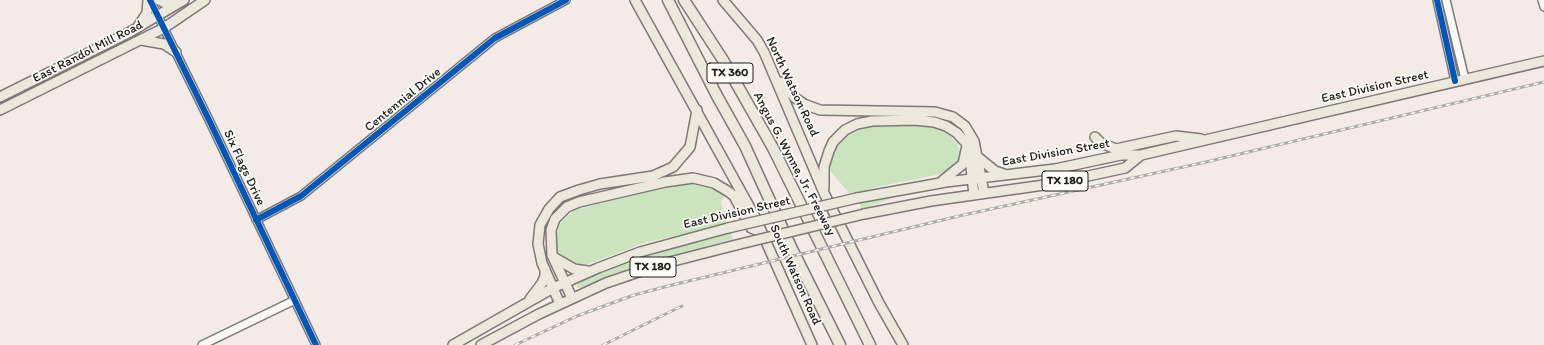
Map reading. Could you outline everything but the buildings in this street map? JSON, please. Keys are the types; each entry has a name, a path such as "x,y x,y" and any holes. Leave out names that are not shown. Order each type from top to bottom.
{"highway":[{"name":"TX 360","path":"668,0 716,94 745,146 792,249 840,345"},
{"name":"Angus G. Wynne, Jr. Freeway","path":"684,0 723,60 773,148 870,345"}],"main road":[{"path":"137,28 147,13 149,0"},
{"path":"159,0 165,2 184,0"},
{"name":"East Randol Mill Road","path":"0,97 158,17 184,0"},
{"name":"East Randol Mill Road","path":"0,110 164,28 205,0"},
{"path":"560,304 545,269 538,244 540,225 549,209 560,197 579,190 600,184 654,176 673,167 690,147 697,110 635,0"},
{"name":"North Watson Road","path":"723,0 757,40 773,70 824,193"},
{"path":"140,40 164,44 176,52"},
{"name":"East Division Street","path":"453,345 553,288 590,271 640,252 728,228 857,198 939,183 1055,168 1121,155 1141,155 1544,61"},
{"path":"773,70 794,97 804,104 820,110 924,111 946,114 966,126 974,141 979,158 984,193"},
{"name":"South Watson Road","path":"697,110 755,216 812,345"},
{"path":"903,345 879,303 824,193 824,167 833,142 845,130 857,124 872,121 893,120 941,123 957,133 967,146 974,195"},
{"path":"1095,136 1101,143 1116,149 1176,136 1206,140"},
{"path":"939,183 963,164 967,146"},
{"name":"East Division Street","path":"481,345 572,298 635,273 736,245 864,214 984,193 1051,184 1125,168 1141,155"},
{"path":"979,158 995,171 1006,175"},
{"path":"572,298 554,258 551,230 555,219 567,206 599,196 693,178 714,183 726,189 734,196 751,228 761,232"},
{"path":"554,258 558,262 574,269 590,271"},
{"path":"528,302 542,283 545,276 545,269"}],"street":[{"name":"Six Flags Drive","path":"149,0 176,52 316,345"},
{"name":"Centennial Drive","path":"256,220 301,196 495,38 566,0"},
{"path":"1437,0 1455,81"},
{"path":"1446,0 1465,79"},
{"path":"1542,0 1544,7"},
{"path":"202,345 295,300"}],"green space":[{"path":"900,124 935,128 945,131 957,143 960,152 960,159 951,171 946,173 850,194 831,172 827,171 835,145 849,132 864,125"},
{"path":"690,183 704,185 720,191 725,195 721,202 727,224 644,243 580,267 564,261 557,253 556,244 558,226 574,210 644,192"},
{"path":"897,194 898,196 862,209 859,203"},
{"path":"731,233 733,239 644,264 586,287 577,288 577,285 583,280 630,262 686,244"}],"railway":[{"path":"515,345 577,316 634,295 668,286 959,216 1206,162 1544,82"},
{"path":"603,345 682,306"}],"cycle path":[{"path":"150,0 316,345"},
{"path":"256,220 301,196 495,38 566,0"},
{"path":"1437,0 1455,81"}]}
